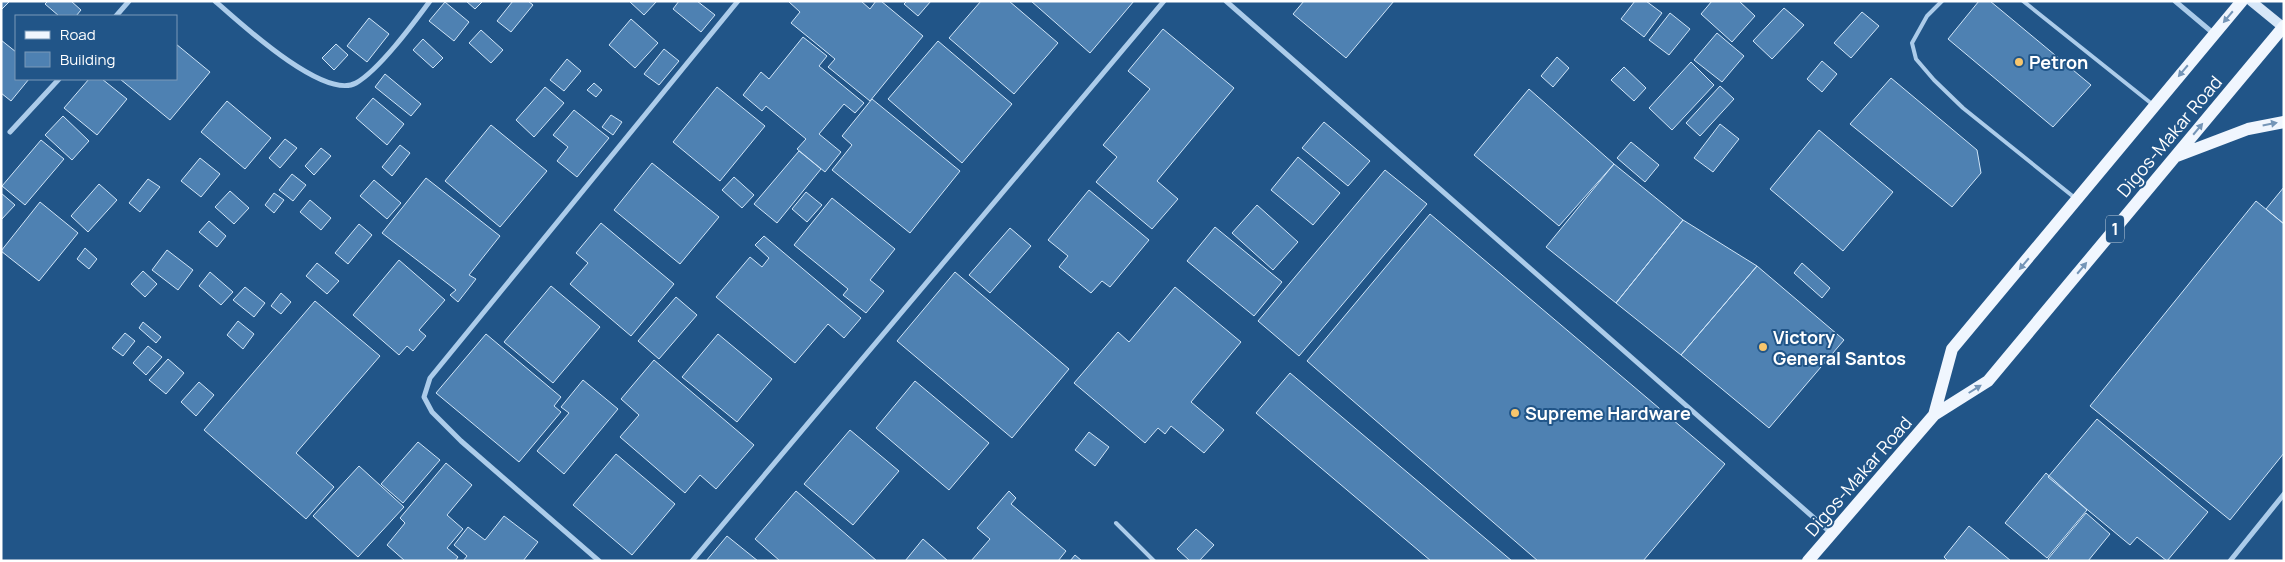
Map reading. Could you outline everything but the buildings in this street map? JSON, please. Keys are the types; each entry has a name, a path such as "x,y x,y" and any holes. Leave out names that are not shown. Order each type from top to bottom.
{"main road":[{"name":"Digos-Makar Road","path":"1934,414 1952,349 2242,1"},
{"path":"2251,1 2283,27"},
{"name":"Digos-Makar Road","path":"1808,561 1934,414 1988,381 2283,27"},
{"path":"2175,157 2248,129 2284,122"}],"street":[{"path":"117,15 129,1"},
{"path":"216,1 299,68 328,84 343,87 356,83 373,69 405,34 430,1"},
{"path":"599,561 461,441 432,412 424,397 430,378 738,1"},
{"path":"692,561 1164,1"},
{"path":"1226,1 1832,533"},
{"path":"2175,1 2214,34"},
{"path":"10,132 58,80"},
{"path":"2230,561 2284,494"}],"lane":[{"path":"1942,1 1926,16 1912,43 1916,59 1934,80 1963,108 2077,200"},
{"path":"2023,1 2154,106"},
{"path":"1116,523 1154,561"}],"place":[{"name":"Petron","path":"2019,62"},
{"name":"Victory General Santos","path":"1763,347"},
{"name":"Supreme Hardware","path":"1515,413"}]}
